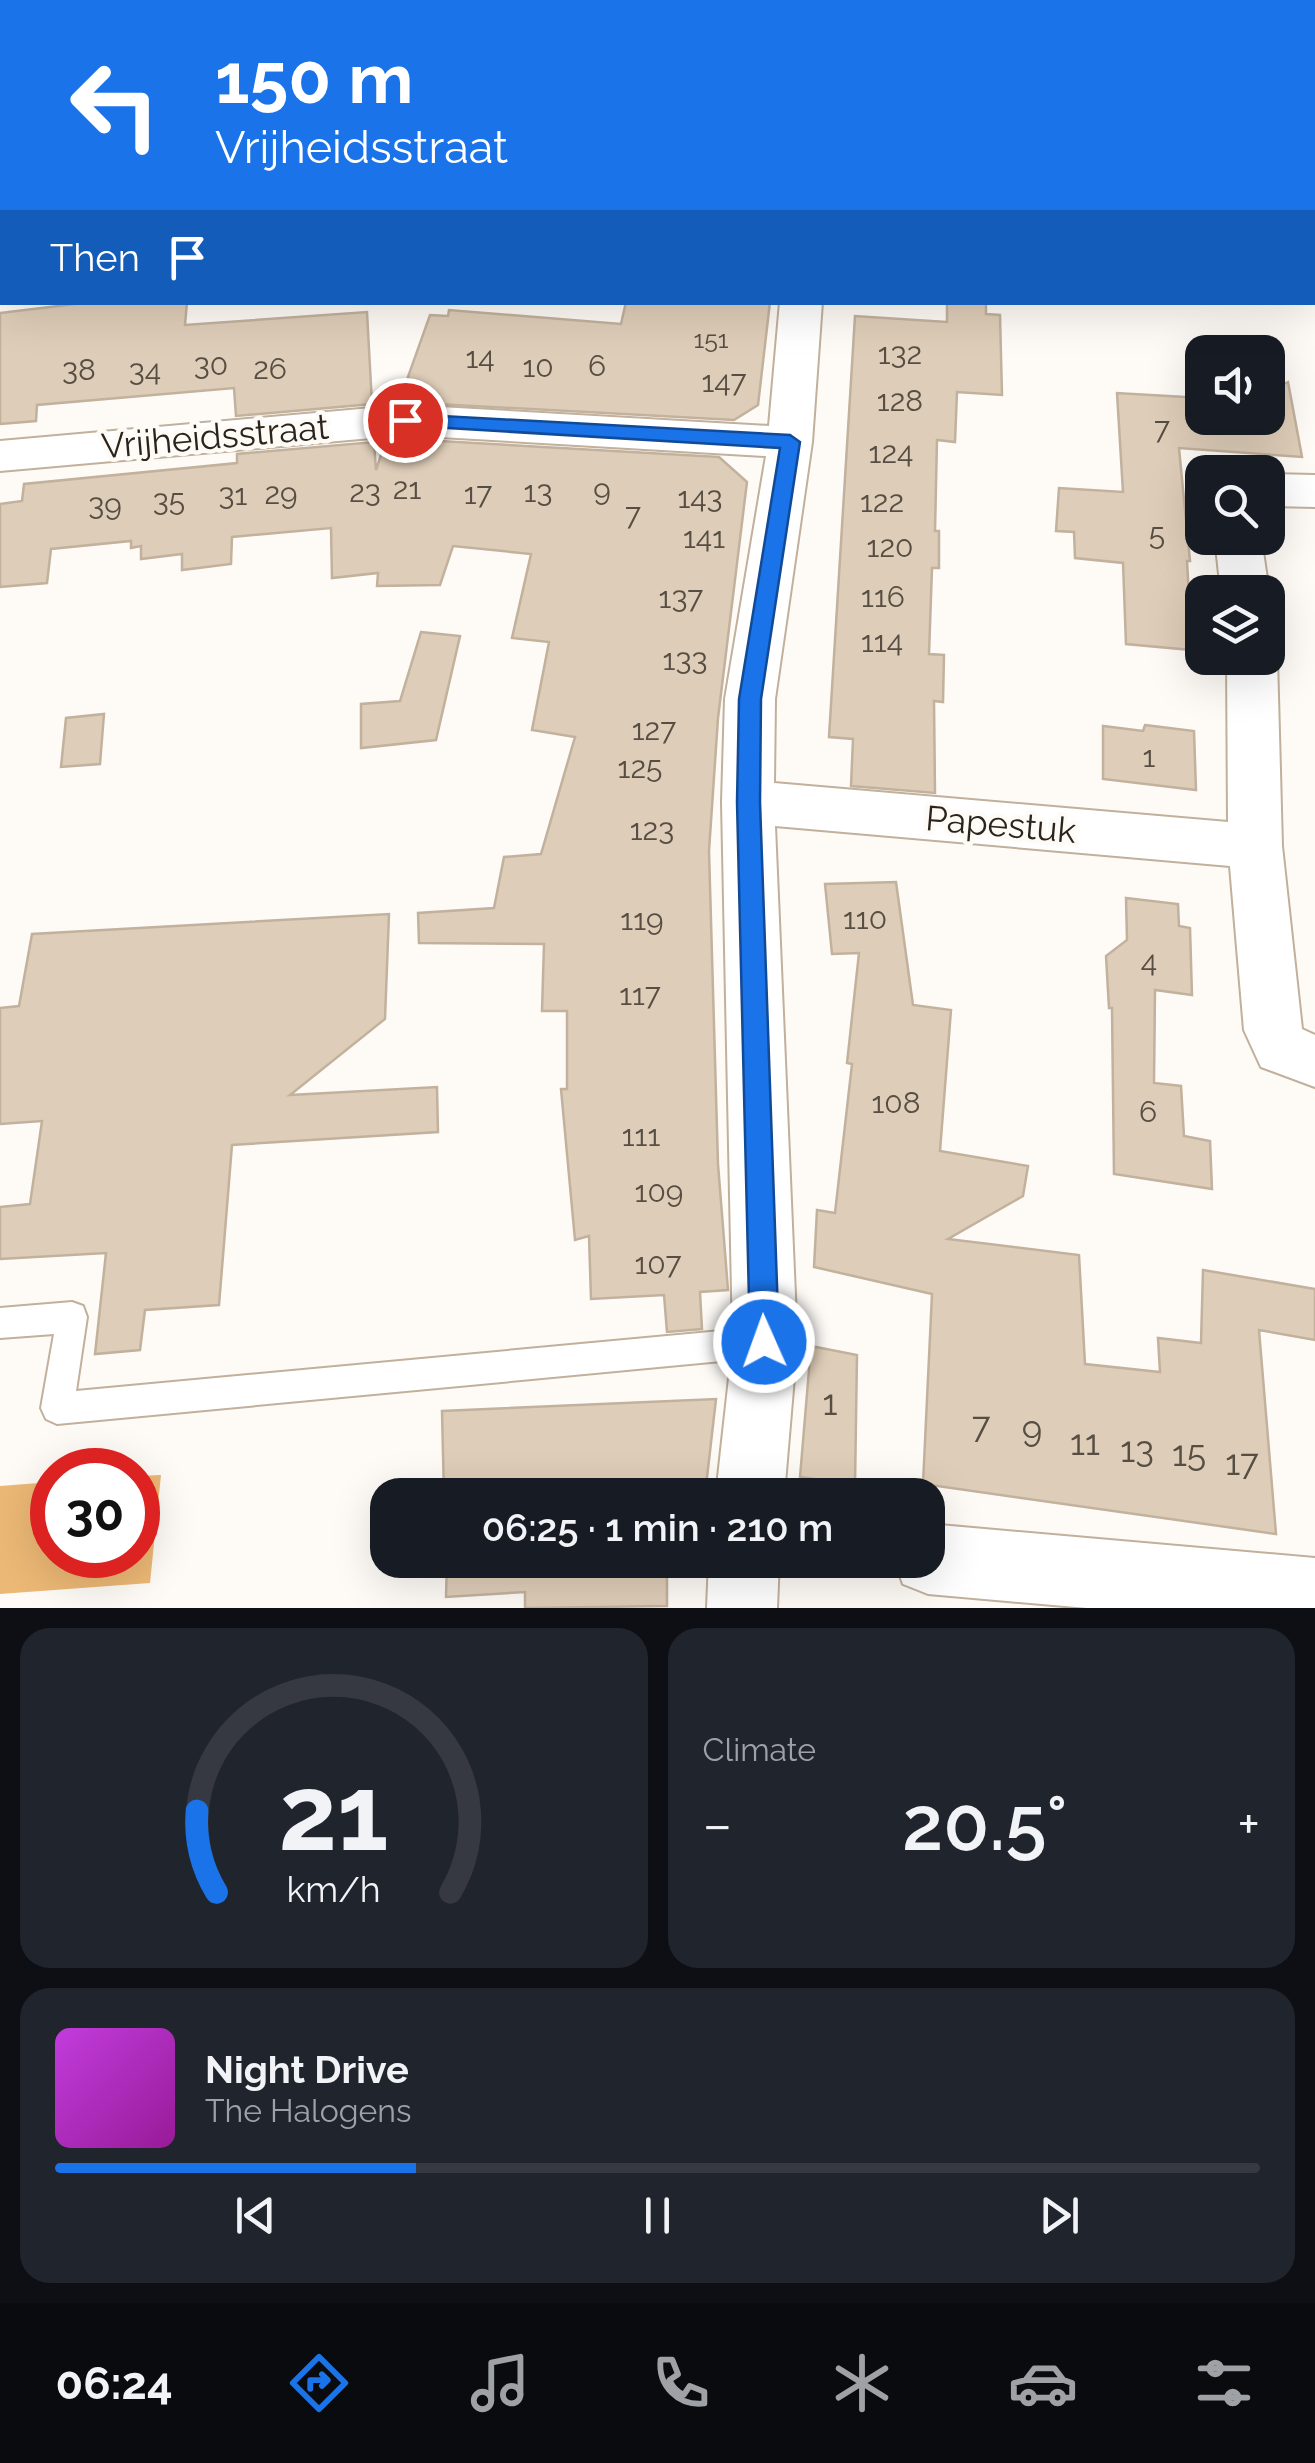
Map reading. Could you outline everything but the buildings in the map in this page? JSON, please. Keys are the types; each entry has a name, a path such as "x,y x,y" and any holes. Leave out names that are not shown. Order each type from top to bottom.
{"street":[{"path":"752,1478 764,1342 748,802 750,699 790,442 801,305"},
{"name":"Vrijheidsstraat","path":"0,456 405,420 790,442"},
{"path":"1285,490 1315,490"},
{"path":"1252,675 1255,846 1274,1030 1282,1049 1315,1060"},
{"name":"Papestuk","path":"748,802 1255,846"},
{"path":"945,1560 1315,1593"},
{"path":"742,1608 743,1578"}],"lane":[{"path":"0,1322 72,1318 57,1408 764,1342"}],"shaded area":[{"path":"30,1484 30,1578 151,1578 150,1583 0,1594 0,1486"}],"route":[{"path":"405,420 790,442 750,699 748,802 764,1342"}]}
